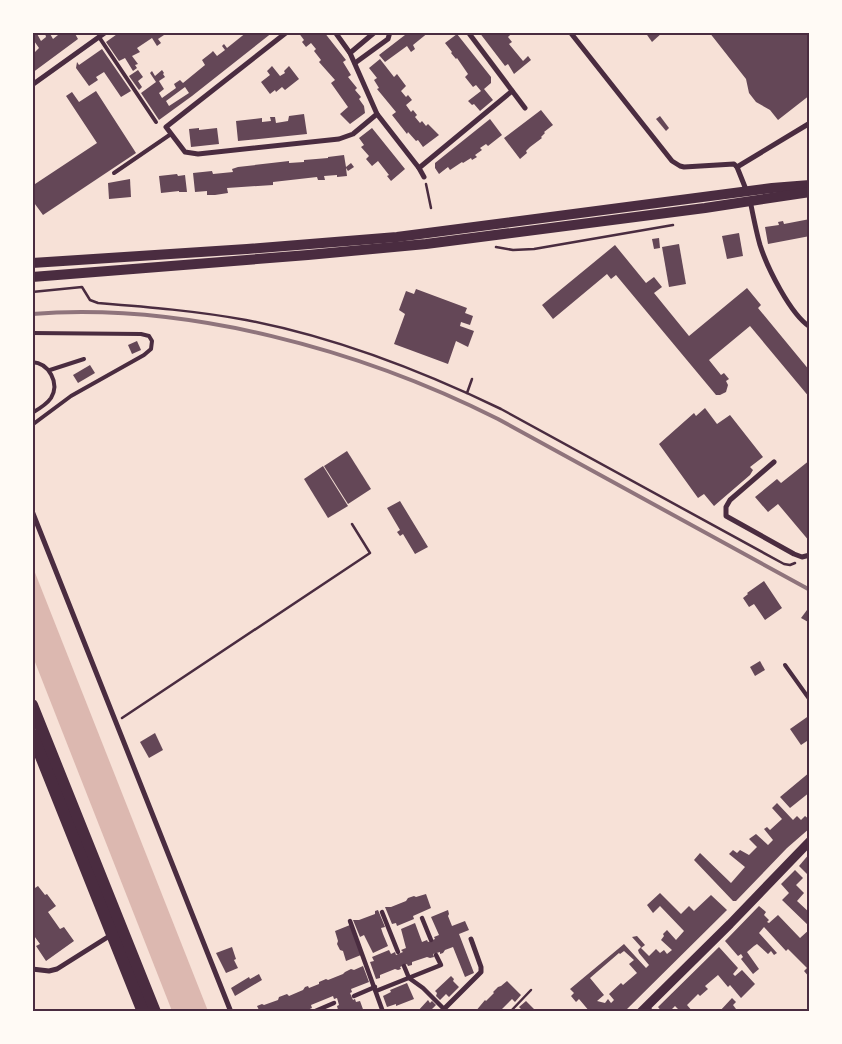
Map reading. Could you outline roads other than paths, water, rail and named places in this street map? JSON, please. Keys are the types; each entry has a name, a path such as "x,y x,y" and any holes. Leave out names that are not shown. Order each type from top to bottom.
{"main road":[{"path":"32,277 426,244 810,186"},
{"path":"32,263 247,250 381,238 748,196 810,192"},
{"path":"32,705 117,932 143,1012"},
{"path":"32,734 117,932 154,1012"}],"street":[{"path":"32,85 106,32"},
{"path":"286,32 166,126 185,152 198,154 339,139 353,134 378,114"},
{"path":"335,32 355,62 378,114 424,177"},
{"path":"350,53 375,32"},
{"path":"355,62 388,39 390,32"},
{"path":"468,32 525,108"},
{"path":"570,32 675,164 690,167 733,164 737,167 748,196 766,260 790,305 799,318 810,327"},
{"path":"419,168 512,91"},
{"path":"737,167 810,123"},
{"path":"774,462 730,500 726,506 726,516 794,554 810,555"},
{"path":"32,510 231,1012"},
{"path":"647,1010 810,841"},
{"path":"382,912 398,952"},
{"path":"422,918 431,940"},
{"path":"350,921 383,1012"},
{"path":"32,969 49,971 57,969 117,932"},
{"path":"444,1009 481,972 471,939"},
{"path":"354,996 409,978 441,965 436,955"},
{"path":"404,966 409,978 423,988 444,1009 452,1012"},
{"path":"313,1012 334,1003"}],"lane":[{"path":"99,37 156,122"},
{"path":"114,173 171,134"},
{"path":"32,333 141,334 149,336 152,345 149,352 64,401 32,425"},
{"path":"50,370 84,359"},
{"path":"32,362 43,364 50,370 54,382 52,396 32,413"},
{"path":"785,665 810,700"}],"railway":[{"path":"32,314 91,312 151,316 211,324 272,336 331,352 389,372 445,394 498,419 810,590"}]}
